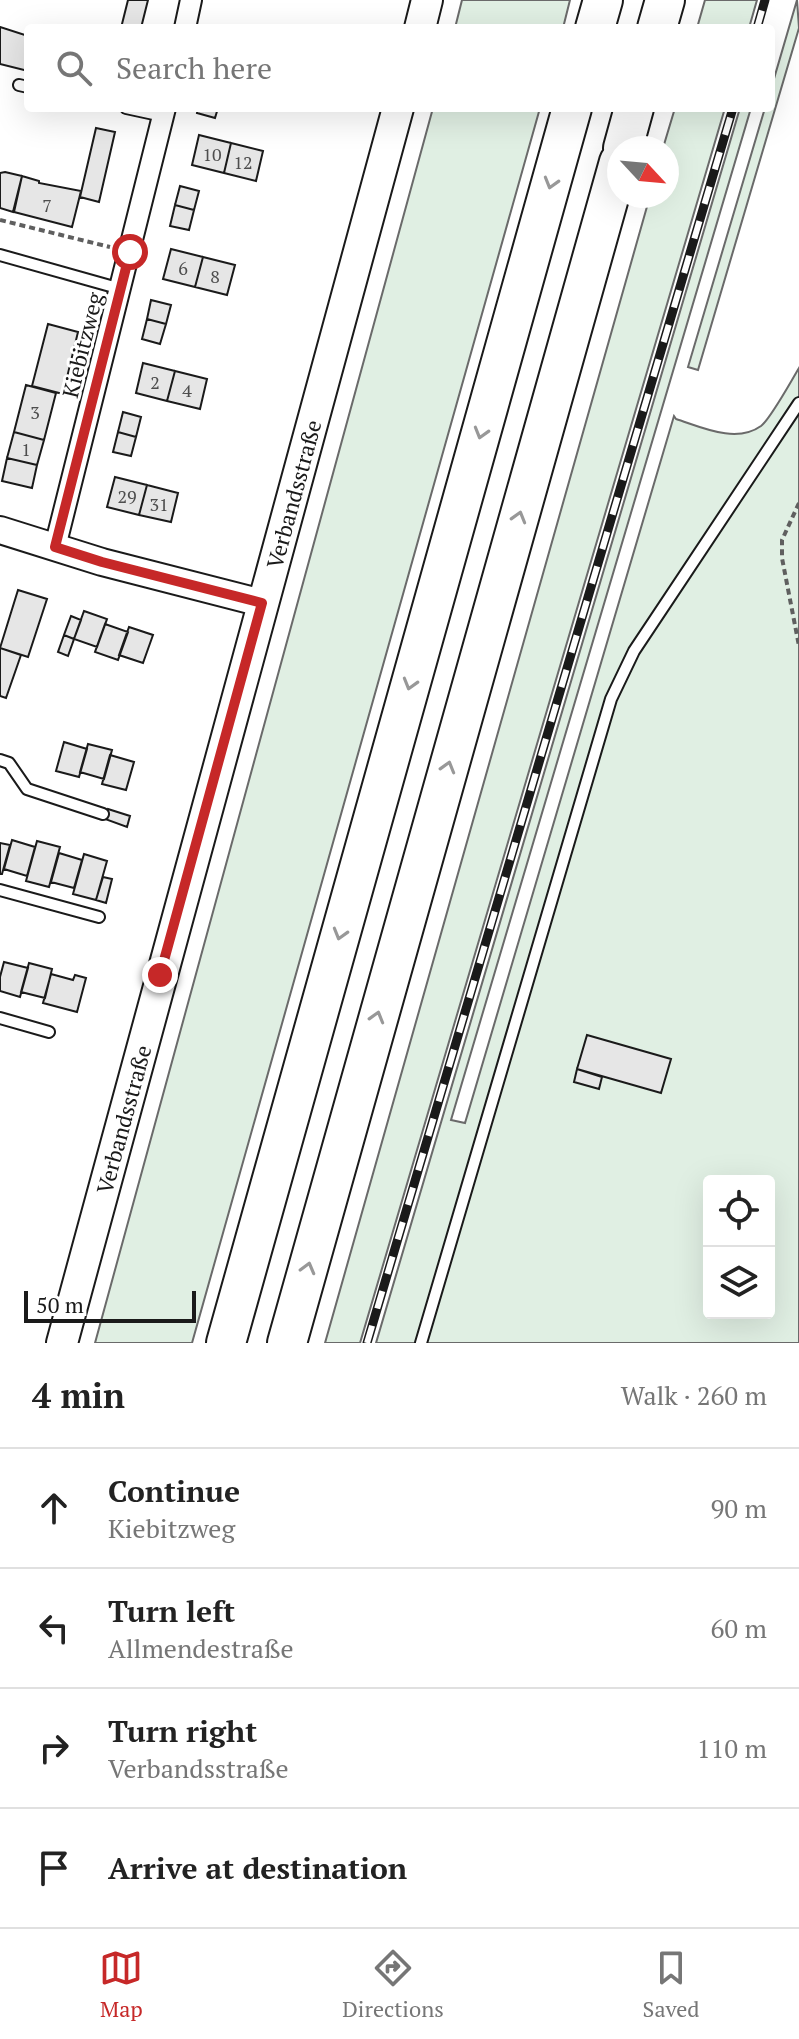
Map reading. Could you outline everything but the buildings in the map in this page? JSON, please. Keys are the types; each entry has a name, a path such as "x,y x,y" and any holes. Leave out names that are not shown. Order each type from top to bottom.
{"highway":[{"path":"596,24 603,0"},
{"path":"658,24 665,0"},
{"path":"226,1343 571,112"},
{"path":"626,136 633,112"},
{"path":"287,1343 607,205"}],"main road":[{"path":"421,24 427,0"},
{"name":"Verbandsstraße","path":"62,1343 397,112"}],"street":[{"path":"186,24 191,0"},
{"name":"Kiebitzweg","path":"55,547 164,112"},
{"path":"0,530 102,562 262,603"}],"lane":[{"path":"0,255 121,289"},
{"path":"421,1343 611,699 634,651 799,403"},
{"path":"0,760 9,763 27,789 103,814"},
{"path":"0,890 99,917"},
{"path":"0,1018 49,1032"}],"path":[{"path":"0,220 130,252"},
{"path":"799,503 782,540 782,558 799,646"}],"green space":[{"path":"462,0 570,0 564,24 456,24"},
{"path":"705,0 757,0 750,24 698,24"},
{"path":"797,0 799,28 775,109 775,75"},
{"path":"432,112 539,112 192,1343 95,1343"},
{"path":"674,112 724,112 360,1343 325,1343 647,208 679,208 679,136 667,136"},
{"path":"739,112 750,112 451,1120 465,1123 674,416 718,432 741,434 751,431 761,426 770,415 799,368 799,1343 376,1343"},
{"path":"764,112 774,112 698,370 688,367"}],"railway":[{"path":"758,24 765,0"},
{"path":"367,1343 732,112"}],"route":[{"path":"130,252 55,547 262,603 160,975"}]}
